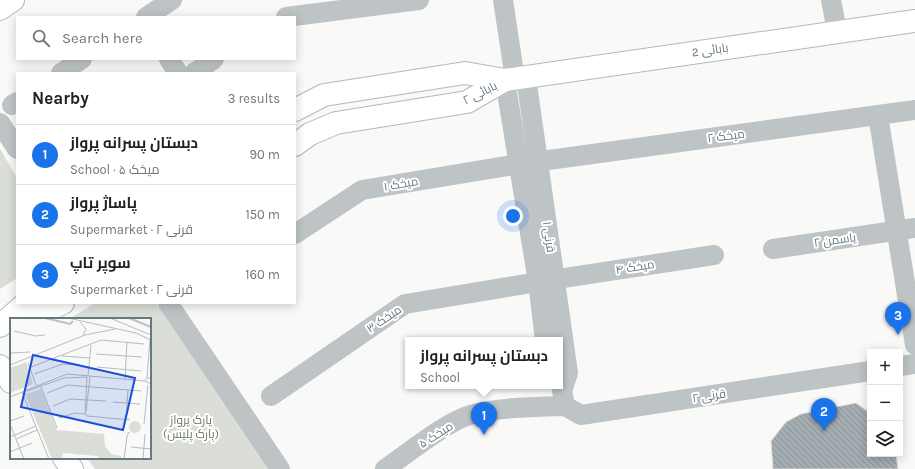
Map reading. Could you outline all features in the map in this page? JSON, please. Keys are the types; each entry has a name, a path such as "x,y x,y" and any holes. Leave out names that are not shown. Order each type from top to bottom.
{"main road":[{"path":"0,9 13,0"},
{"name":"بابائی 2","path":"515,79 837,31 915,21"},
{"name":"بابائی ۲","path":"296,109 324,95 450,75 465,73 515,79"},
{"name":"بابائی ۲","path":"296,144 310,134 336,123 467,102 515,79"},
{"path":"0,326 25,304"},
{"path":"32,318 62,304"},
{"path":"0,333 10,328"},
{"path":"0,366 10,381"},
{"path":"65,459 72,469"}],"street":[{"path":"148,16 172,0"},
{"path":"294,16 419,0"},
{"name":"قرنی ۱","path":"503,0 547,280 560,337"},
{"path":"831,0 837,31"},
{"path":"62,72 80,60"},
{"path":"170,60 177,72"},
{"path":"195,72 213,60"},
{"name":"میخک ۲","path":"528,163 915,110"},
{"path":"878,115 906,229 915,345"},
{"path":"0,123 16,147"},
{"name":"میخک ۱","path":"296,233 362,190 528,163"},
{"name":"یاسمن ۲","path":"773,249 906,229"},
{"name":"میخک ۴","path":"547,280 714,255"},
{"name":"قرنی ۱","path":"545,337 547,280"},
{"name":"میخک ۳","path":"271,396 405,304 547,280"},
{"path":"169,304 280,469"},
{"name":"قرنی ۱","path":"562,394 568,373 563,351"},
{"path":"903,366 915,364"},
{"name":"قرنی ۲","path":"562,394 581,415 867,371"},
{"name":"میخک ۵","path":"385,469 453,423 470,415 524,407 562,394"}],"green space":[{"path":"0,149 16,176 16,279 0,289"},
{"name":"پارک پرواز (پارک پلیس)","path":"93,304 157,304 268,469 95,469 88,459 151,459 151,318 71,318"}],"building":[{"path":"856,403 867,411 867,457 896,457 898,469 773,469 771,441 786,422 801,414"}],"place":[{"name":"سوپر تاپ","path":"898,335"},
{"name":"پاساژ پرواز","path":"824,431"},
{"name":"دبستان پسرانه پرواز","path":"484,435"}]}
